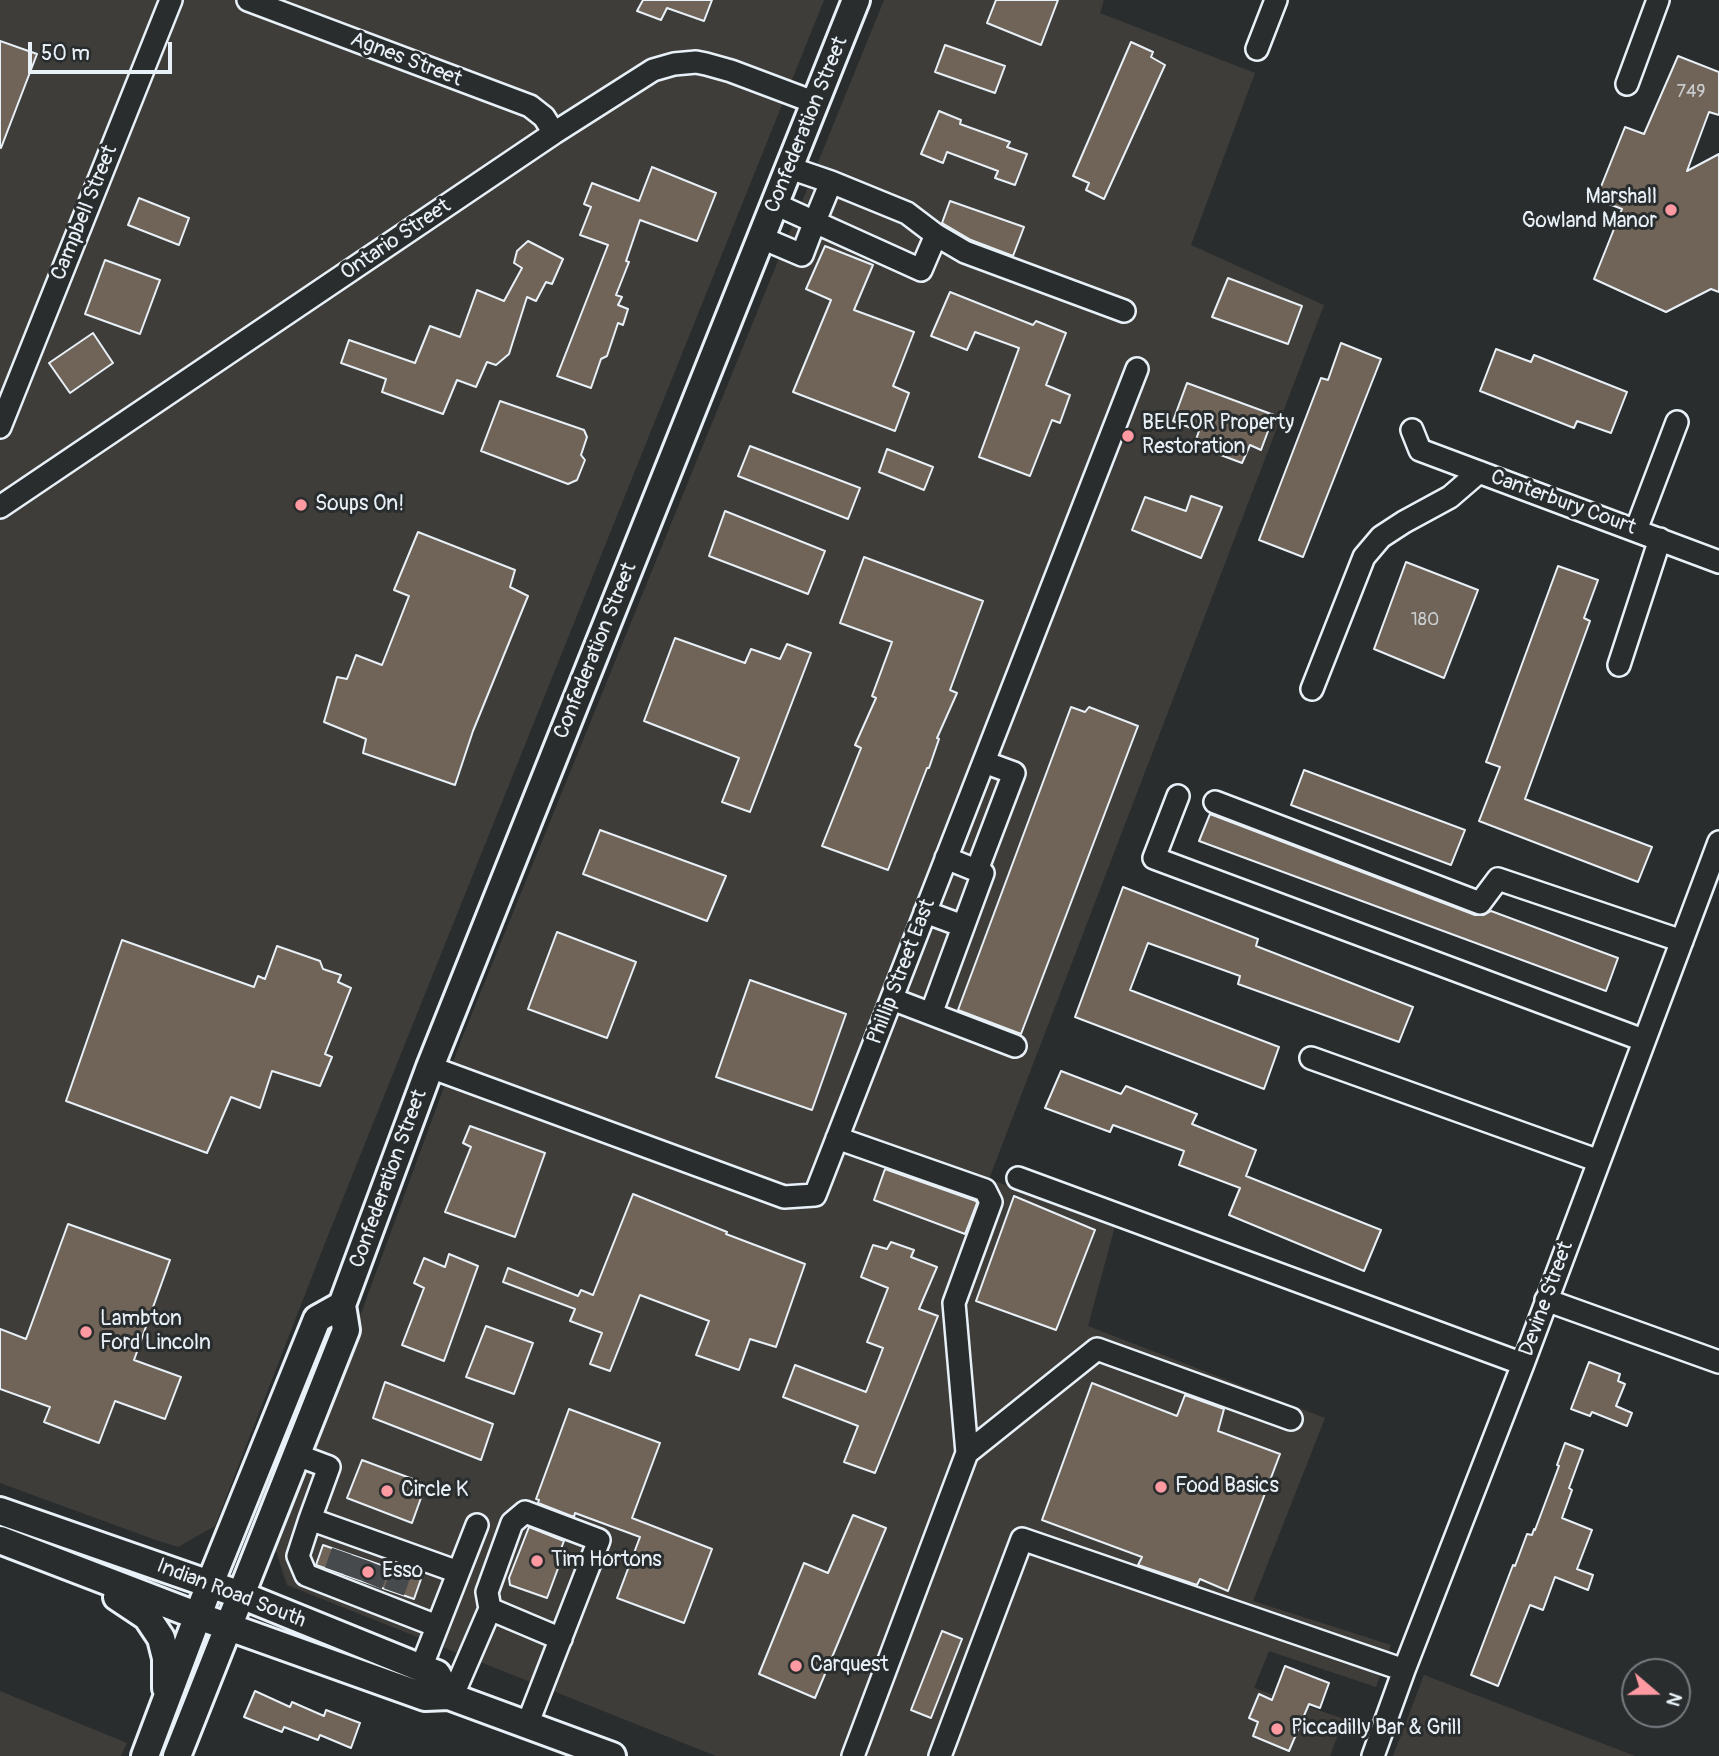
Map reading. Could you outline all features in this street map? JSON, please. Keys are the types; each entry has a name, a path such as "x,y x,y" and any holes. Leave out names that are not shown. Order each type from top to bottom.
{"main road":[{"name":"Confederation Street","path":"177,1756 346,1330 342,1305 430,1067 856,0"},
{"path":"145,1756 210,1584 317,1319 342,1305"},
{"name":"Indian Road South","path":"0,1511 241,1595 437,1674 450,1696"},
{"path":"265,1536 263,1569 276,1592 388,1655"},
{"name":"Indian Road South","path":"0,1540 198,1616 425,1697 450,1696 612,1756"},
{"path":"35,1553 112,1594 147,1617 162,1638 165,1649 165,1703"}],"street":[{"name":"Campbell Street","path":"0,426 171,0"},
{"name":"Agnes Street","path":"248,0 530,106 544,117 554,133"},
{"path":"1257,49 1276,0"},
{"path":"1627,84 1658,0"},
{"name":"Ontario Street","path":"0,507 554,133 653,70 696,62 816,103"},
{"path":"790,168 907,213 965,252 1124,311"},
{"path":"762,238 802,255 831,182"},
{"path":"775,204 921,270 936,235"},
{"name":"Phillip Street East","path":"430,1067 784,1197 815,1195 1137,369"},
{"path":"1636,530 1676,422"},
{"path":"1412,430 1420,450 1479,472"},
{"name":"Canterbury Court","path":"1312,690 1364,557 1381,537 1450,498 1479,472 1719,562"},
{"path":"1619,665 1660,539"},
{"path":"977,870 1014,773 984,762"},
{"path":"1178,796 1154,858 1643,1040"},
{"path":"1214,802 1480,903 1498,879 1682,941"},
{"name":"Devine Street","path":"1373,1756 1719,842"},
{"path":"931,1014 983,873 946,858"},
{"path":"925,912 963,926"},
{"path":"892,999 1015,1046"},
{"path":"1311,1058 1599,1161"},
{"path":"837,1138 985,1190 991,1202 954,1303 967,1453 853,1756"},
{"path":"1018,1178 1523,1364"},
{"path":"1546,1300 1719,1362"},
{"path":"967,1453 1097,1349 1291,1419"},
{"path":"297,1455 329,1467 298,1556 306,1575 358,1567 397,1581 437,1626"},
{"path":"450,1696 489,1600 495,1592 525,1512 598,1539 527,1725"},
{"path":"310,1518 358,1567 397,1581 458,1572"},
{"path":"421,1668 477,1525"},
{"path":"940,1756 1022,1539 1404,1670"},
{"path":"489,1600 561,1639"}],"shaded area":[{"path":"0,0 824,0 325,1243 215,1526 178,1547 0,1483"},
{"path":"884,0 1104,0 1100,13 1255,73 1191,245 1324,305 989,1179 1115,1226 1088,1326 1325,1418 1253,1601 1391,1645 1376,1687 1269,1651 1254,1688 1344,1719 1330,1756 716,1756 287,1585 275,1548 462,1038"},
{"path":"1424,1675 1630,1754 1635,1756 1393,1756"},
{"path":"0,1691 127,1743 121,1756 0,1756"}],"building":[{"path":"643,0 712,0 704,21 667,8 661,20 637,11"},
{"path":"996,0 1058,0 1041,45 987,23"},
{"path":"0,41 37,54 1,148 0,147"},
{"path":"1131,42 1153,52 1151,57 1165,65 1104,199 1086,190 1089,183 1073,176"},
{"path":"945,45 1005,66 995,93 935,72"},
{"name":"Marshall Gowland Manor","path":"1678,56 1719,72 1719,115 1709,112 1687,171 1719,154 1719,292 1711,289 1666,312 1594,279 1622,209 1596,199 1625,127 1644,134"},
{"path":"939,111 961,120 960,124 1010,142 1007,147 1027,154 1015,185 995,178 998,171 947,152 943,163 921,154"},
{"path":"652,167 716,193 697,241 640,220 626,261 629,262 616,295 622,297 618,305 628,309 623,325 618,323 607,356 601,359 591,388 557,376 608,245 580,235 591,207 584,204 592,183 639,201"},
{"path":"139,198 189,218 179,245 128,225"},
{"path":"950,201 1024,227 1013,256 971,240 942,223"},
{"path":"528,241 563,259 552,284 546,282 536,301 527,297 509,354 496,365 487,362 476,387 457,380 443,414 382,392 386,379 341,363 349,340 415,363 430,326 460,337 477,290 504,301 522,268 514,263 517,251"},
{"path":"825,246 873,265 854,310 914,332 893,386 909,393 895,431 793,392 831,300 806,289"},
{"path":"105,260 160,280 140,334 85,314"},
{"path":"1228,278 1302,306 1288,344 1212,317"},
{"path":"950,292 1033,325 1036,321 1066,333 1046,385 1070,395 1060,423 1052,420 1030,476 979,457 1019,348 975,332 967,350 931,336"},
{"path":"93,333 113,363 70,393 49,363"},
{"path":"1341,343 1381,359 1303,557 1259,540 1321,378 1328,380"},
{"path":"1496,349 1531,362 1534,355 1627,392 1611,433 1577,421 1574,428 1480,391"},
{"path":"1187,383 1274,415 1261,450 1250,445 1242,463 1194,445 1199,431 1173,421"},
{"path":"500,401 584,430 587,437 581,455 585,460 577,480 568,484 481,451"},
{"path":"750,446 860,488 848,519 738,476"},
{"path":"887,449 933,467 924,490 879,472"},
{"path":"1191,496 1222,507 1201,558 1132,530 1145,497 1186,511"},
{"path":"725,511 825,551 808,594 709,556"},
{"path":"418,532 515,570 510,587 528,596 473,731 455,785 363,753 366,739 324,722 337,677 347,679 356,655 382,665 409,596 394,590"},
{"path":"864,557 983,601 950,690 957,693 937,738 939,739 929,768 888,870 822,846 861,748 855,745 876,698 872,696 892,642 840,623"},
{"path":"1406,562 1478,590 1444,678 1374,649"},
{"path":"1558,566 1598,580 1584,618 1590,621 1525,799 1652,847 1638,882 1479,821 1500,767 1486,762"},
{"path":"675,638 745,663 751,649 780,659 787,644 811,653 750,812 722,802 739,758 644,721"},
{"path":"1071,707 1085,712 1089,707 1138,726 1021,1034 958,1010"},
{"path":"1304,770 1465,830 1451,865 1291,805"},
{"path":"1210,814 1475,915 1484,915 1491,911 1618,958 1606,991 1199,841"},
{"path":"600,830 726,876 707,921 583,874"},
{"path":"1123,887 1258,939 1256,946 1413,1007 1399,1042 1238,984 1240,976 1148,943 1130,990 1279,1047 1264,1089 1075,1017"},
{"path":"557,932 636,962 607,1038 528,1009"},
{"path":"122,940 254,987 258,976 265,979 277,946 320,961 323,969 341,975 338,982 351,988 325,1054 332,1057 320,1086 272,1071 260,1108 231,1097 207,1153 66,1101"},
{"path":"750,980 846,1014 812,1110 716,1077"},
{"path":"1061,1071 1121,1094 1126,1086 1197,1114 1192,1124 1256,1150 1246,1176 1381,1230 1364,1271 1229,1215 1240,1188 1179,1165 1184,1151 1113,1125 1110,1132 1045,1108"},
{"path":"470,1126 545,1153 515,1237 445,1212 471,1147 463,1143"},
{"path":"885,1169 976,1201 965,1234 874,1200"},
{"path":"633,1194 805,1264 776,1347 750,1339 739,1370 696,1355 709,1321 640,1295 610,1371 590,1364 602,1333 570,1321 575,1309 503,1282 508,1268 578,1296 581,1290 593,1295"},
{"path":"1014,1196 1095,1230 1056,1330 976,1301"},
{"path":"68,1224 170,1260 134,1360 181,1377 165,1419 115,1401 99,1443 44,1422 50,1407 0,1389 0,1329 26,1339"},
{"path":"891,1242 914,1250 911,1257 937,1267 919,1309 938,1316 875,1473 844,1462 858,1426 783,1397 795,1365 866,1392 883,1348 867,1342 888,1288 861,1277 873,1245 887,1249"},
{"path":"449,1254 478,1266 444,1361 402,1345 424,1288 414,1283 424,1258 445,1267"},
{"path":"486,1326 533,1343 514,1394 466,1377"},
{"path":"1589,1362 1620,1374 1618,1381 1625,1384 1616,1406 1632,1413 1627,1426 1592,1412 1590,1416 1571,1409"},
{"path":"385,1382 493,1424 481,1460 373,1418"},
{"name":"Food Basics","path":"1092,1383 1177,1416 1185,1395 1224,1409 1218,1431 1280,1454 1228,1591 1200,1579 1197,1585 1138,1565 1142,1557 1042,1520"},
{"path":"569,1409 660,1443 632,1518 712,1549 684,1623 617,1598 640,1537 575,1513 574,1517 538,1503 539,1500 536,1499"},
{"path":"1565,1443 1583,1450 1569,1488 1572,1490 1562,1518 1592,1530 1577,1569 1593,1575 1588,1590 1555,1577 1543,1610 1530,1605 1498,1686 1471,1675 1513,1565 1515,1566 1527,1534 1532,1535 1535,1530"},
{"name":"Circle K","path":"362,1460 426,1484 412,1523 347,1498"},
{"path":"853,1515 886,1528 815,1698 759,1674 804,1563 828,1573"},
{"name":"Tim Hortons","path":"529,1527 564,1541 557,1559 560,1563 547,1598 510,1585 509,1578"},
{"path":"323,1545 421,1579 414,1599 316,1565"},
{"path":"942,1631 962,1639 931,1718 911,1710"},
{"path":"1285,1666 1329,1683 1320,1708 1309,1704 1289,1751 1253,1736 1258,1722 1249,1718 1259,1694 1272,1700"},
{"path":"255,1691 290,1707 292,1702 324,1716 326,1710 360,1723 351,1748 320,1735 318,1740 284,1727 282,1732 244,1717"}],"tunnel":[{"path":"335,1571 342,1551"},
{"path":"354,1578 361,1558"},
{"path":"372,1585 380,1565"},
{"path":"394,1592 401,1572"}],"place":[{"name":"Marshall Gowland Manor","path":"1671,210"},
{"name":"BELFOR Property Restoration","path":"1128,436"},
{"name":"Soups On!","path":"301,505"},
{"name":"Lambton Ford Lincoln","path":"86,1332"},
{"name":"Food Basics","path":"1161,1487"},
{"name":"Circle K","path":"387,1491"},
{"name":"Tim Hortons","path":"537,1561"},
{"name":"Esso","path":"368,1572"},
{"name":"Carquest","path":"796,1666"},
{"name":"Piccadilly Bar & Grill","path":"1277,1729"}]}
